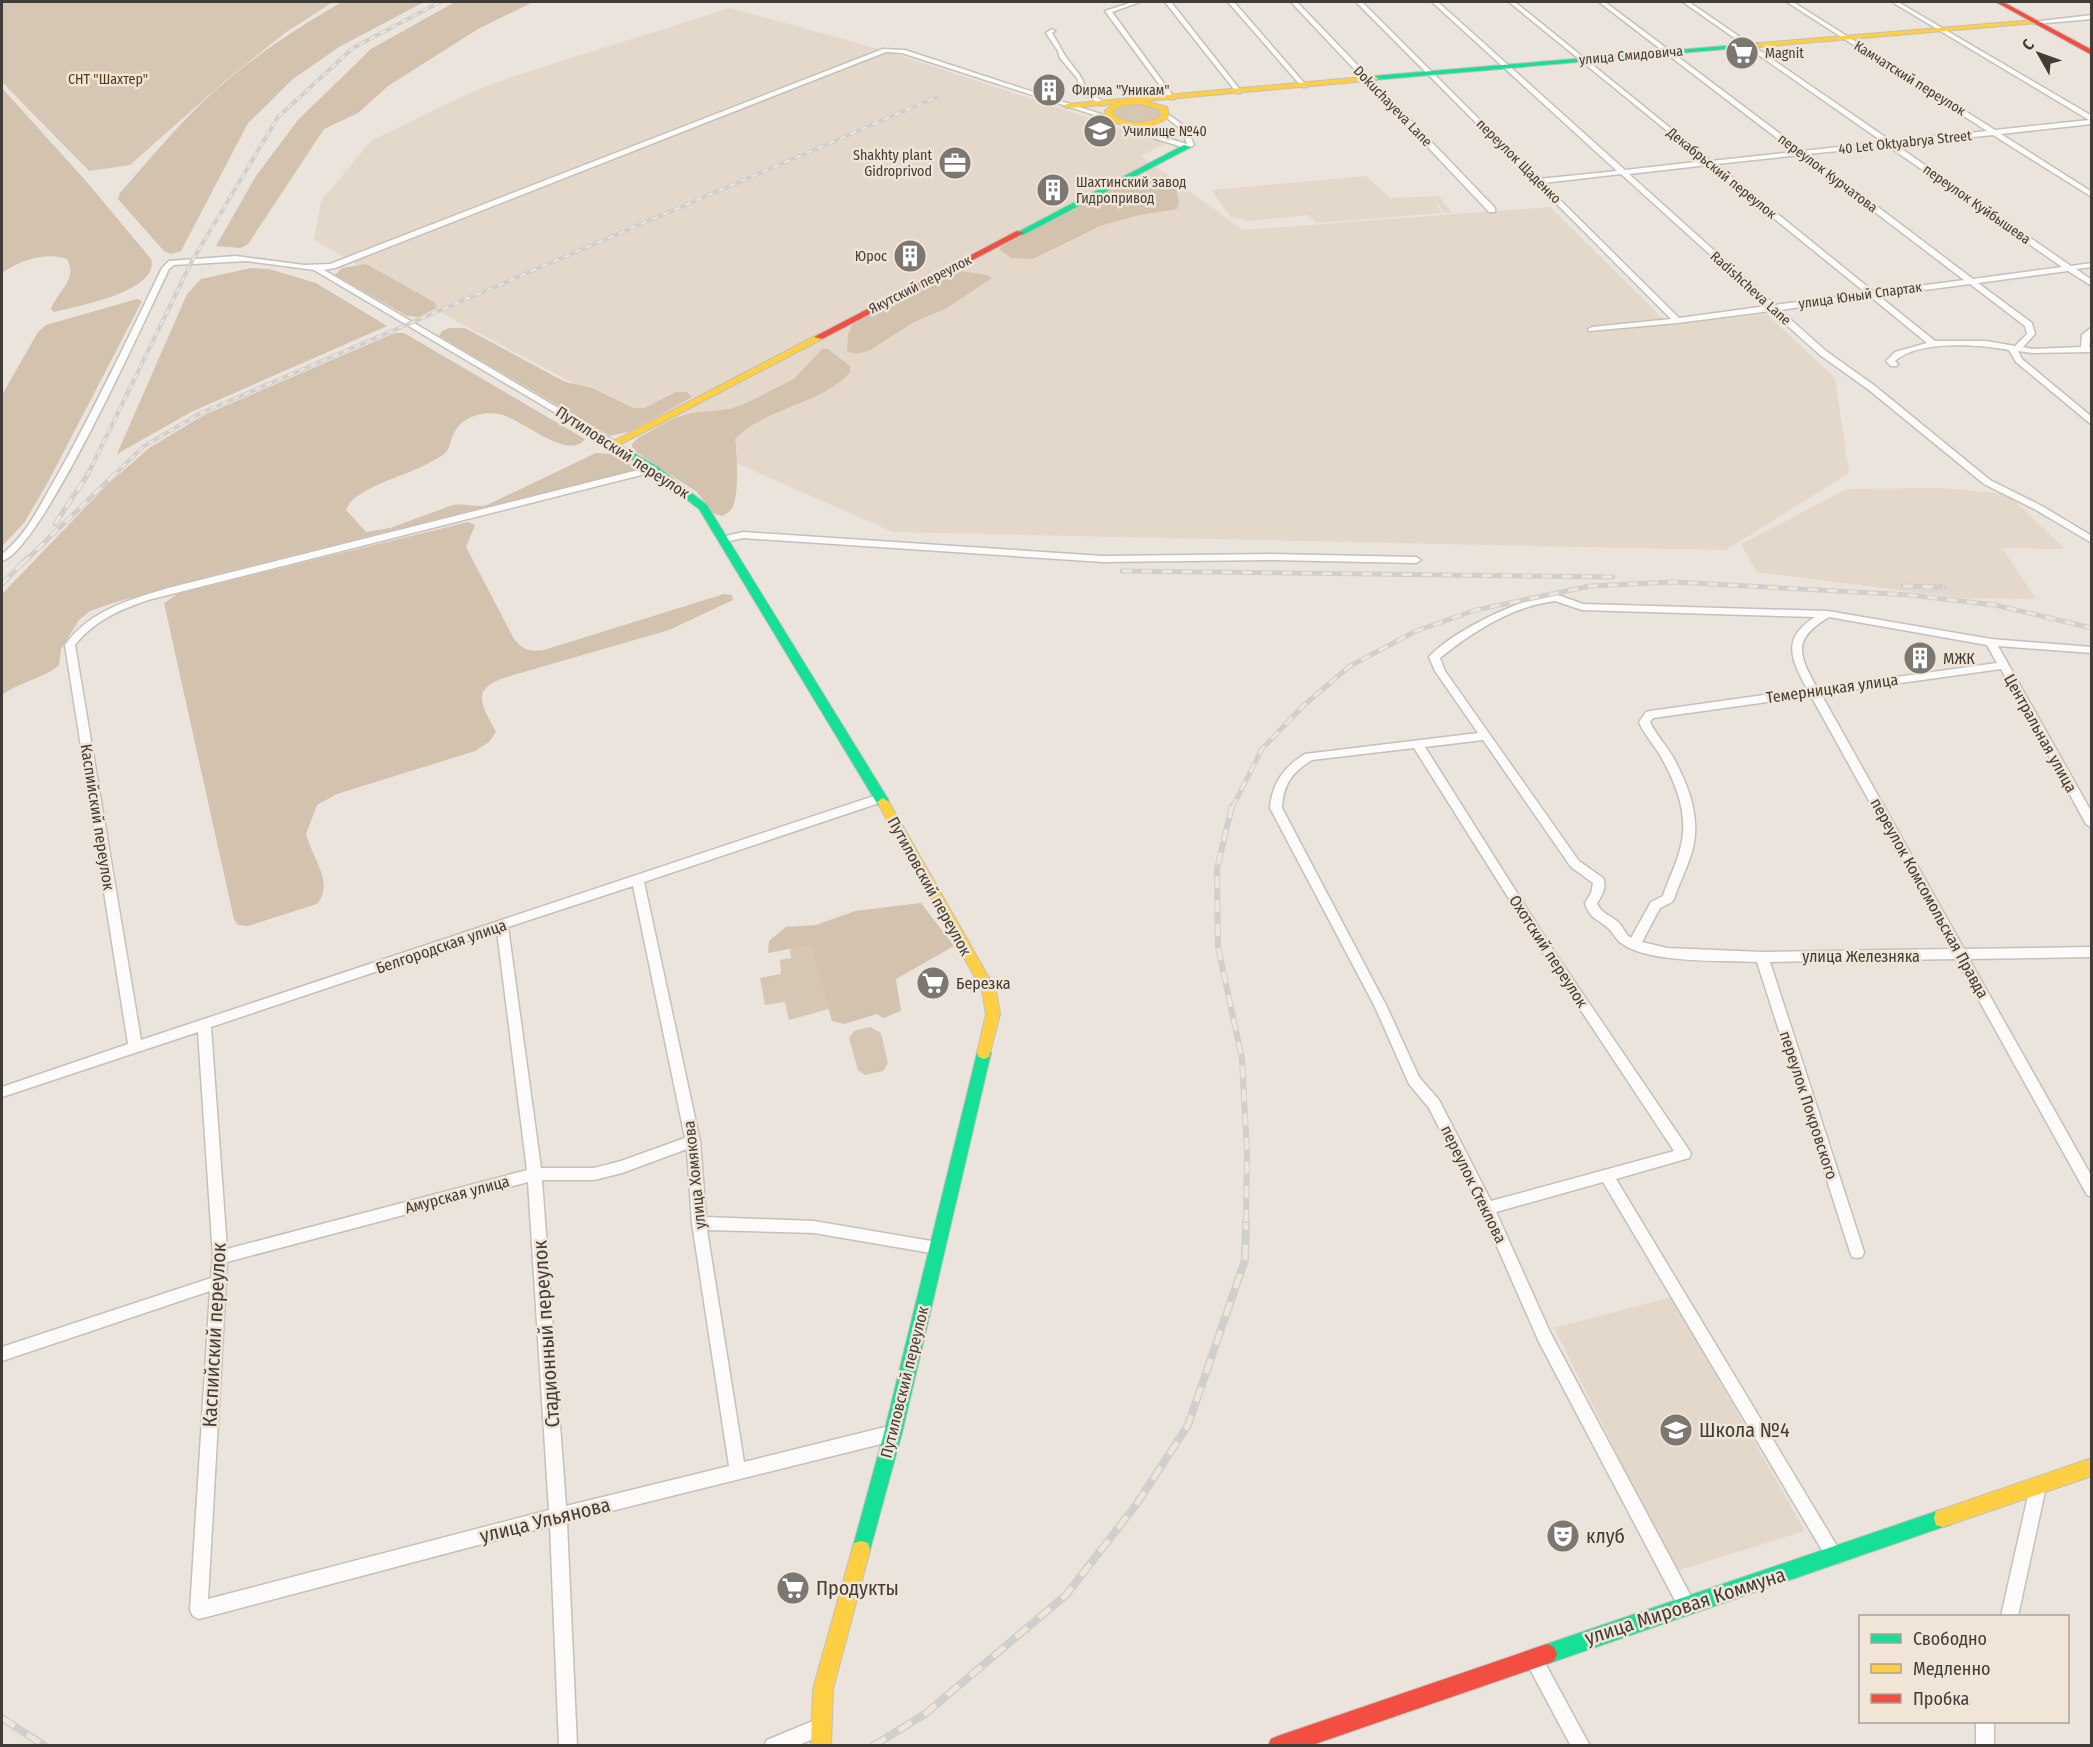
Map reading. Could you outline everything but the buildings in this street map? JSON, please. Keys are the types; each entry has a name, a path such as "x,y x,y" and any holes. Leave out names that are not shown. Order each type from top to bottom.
{"main road":[{"path":"1999,2 2091,53"},
{"name":"улица Смидовича","path":"1167,107 1239,92 1668,52 2035,22"},
{"path":"1067,106 1128,102 1167,107 1161,120 1151,124 1120,122 1109,116 1109,110 1128,102"},
{"name":"Якутский переулок","path":"613,444 1187,147"},
{"name":"Путиловский переулок","path":"613,444 654,469 696,499 725,539 881,798 989,990 993,1014 893,1433 823,1689 820,1736"},
{"name":"улица Мировая Коммуна","path":"1278,1746 2091,1467"}],"street":[{"path":"2,558 13,551 32,527 78,446 166,268 172,263 225,258 257,260 317,269 350,260 879,51 903,51 1120,122 1137,131 1187,147 1191,140 1185,129 1167,107 1108,11 1137,2"},
{"path":"1168,2 1239,92"},
{"path":"1231,2 1304,86"},
{"name":"Dokuchayeva Lane","path":"1294,2 1492,210"},
{"name":"переулок Щаденко","path":"1359,2 1677,321"},
{"name":"Radishcheva Lane","path":"1435,2 1823,353 1872,388 1987,482 2039,508 2091,540"},
{"name":"Декабрьский переулок","path":"1512,2 1933,344"},
{"name":"переулок Курчатова","path":"1602,2 2029,325 2031,334 2017,346"},
{"name":"переулок Куйбышева","path":"1686,2 2091,284"},
{"name":"Камчатский переулок","path":"1790,2 2091,195"},
{"path":"1895,2 2091,121"},
{"name":"улица Смидовича","path":"2035,22 2091,17"},
{"path":"1052,32 1049,33 1063,58 1080,78 1083,91 1103,104"},
{"name":"40 Let Oktyabrya Street","path":"1539,181 2091,121"},
{"name":"улица Юный Спартак","path":"1592,329 1677,321 1869,293 2091,265"},
{"name":"Путиловский переулок","path":"317,269 613,444"},
{"path":"1894,364 1890,361 1898,354 1933,344 1987,343 2017,346 2032,351 2088,348 2086,335 2091,329"},
{"path":"2017,346 2019,360 2091,422"},
{"name":"Каспийский переулок","path":"135,1045 70,645 76,635 96,617 172,590 654,469"},
{"path":"725,539 743,535 1103,559 1271,557 1416,560"},
{"path":"1634,945 1623,939 1614,926 1594,912 1591,903 1597,893 1599,881 1575,864 1440,671 1434,657 1444,648 1512,610 1555,598 1582,607 1828,614 1990,642 2091,651"},
{"name":"переулок Комсомольская Правда","path":"1828,614 1802,628 1797,642 1799,662 2091,1191"},
{"name":"Центральная улица","path":"1990,642 2091,824"},
{"name":"Темерницкая улица","path":"1634,945 1655,905 1668,899 1674,876 1688,845 1690,819 1688,801 1658,743 1649,734 1644,722 1650,715 2003,665"},
{"path":"1418,745 1487,736"},
{"name":"переулок Стеклова","path":"1418,745 1309,757 1293,766 1276,792 1276,808 1381,1007 1414,1080 1434,1104 1487,1208 1544,1337 1687,1606"},
{"name":"Охотский переулок","path":"1418,745 1549,953 1684,1154 1606,1174"},
{"name":"Белгородская улица","path":"2,1092 135,1045 204,1026 881,798"},
{"name":"улица Хомякова","path":"638,881 693,1141 699,1223 738,1472"},
{"name":"Стадионный переулок","path":"502,925 535,1174 558,1516 568,1746"},
{"name":"улица Железняка","path":"1634,945 1667,953 1762,957 1963,956 2091,952"},
{"name":"переулок Покровского","path":"1762,957 1857,1252"},
{"name":"Каспийский переулок","path":"199,1610 220,1257 204,1026"},
{"name":"Амурская улица","path":"220,1257 535,1174 594,1174 622,1167 693,1141"},
{"path":"1487,1208 1606,1174 1835,1556"},
{"path":"699,1223 814,1227 937,1248"},
{"path":"2,1354 218,1282"},
{"name":"улица Ульянова","path":"199,1610 558,1516 893,1433"},
{"path":"2009,1615 2038,1486"},
{"path":"1533,1658 1581,1746"},
{"path":"1985,1723 1985,1746"},
{"path":"773,1746 820,1736"}],"shaded area":[{"path":"342,2 424,2 339,47 293,79 248,123 181,251 171,254 164,251 118,199 120,193 173,132 216,90 271,46"},
{"path":"455,2 533,2 478,29 388,86 358,113 324,129 248,244 241,248 216,246 256,176 298,120 371,49"},
{"path":"730,8 889,52 1166,143 1141,156 1243,230 1551,207 1669,325 1767,314 1835,378 1849,473 1726,550 893,532 661,430 445,315 314,240 321,201 371,141 463,96 508,78"},
{"path":"2,88 85,180 151,259 151,270 143,280 130,289 114,296 54,312 51,309 54,302 69,279 70,266 67,259 50,256 33,258 2,273"},
{"path":"1366,176 1390,198 1439,196 1452,213 1445,213 1434,200 1442,213 1317,223 1308,215 1248,221 1231,217 1211,190"},
{"path":"1142,179 1176,188 1179,202 1177,209 1139,215 1100,226 1033,259 1011,258 999,249 1024,233 1069,210"},
{"path":"366,264 434,302 437,308 419,317 407,316 335,275 342,268"},
{"path":"251,268 269,269 316,283 387,326 191,412 117,454 187,294 201,279"},
{"path":"954,270 987,275 992,278 947,308 914,322 870,350 857,354 847,351 848,334 853,324"},
{"path":"137,299 142,301 48,482 24,523 2,546 2,395 38,332 46,325"},
{"path":"450,328 465,328 565,382 592,388 633,408 645,408 676,392 687,392 692,397 631,431 610,436 439,336 442,331"},
{"path":"395,333 404,333 585,439 577,445 568,445 544,437 509,417 499,414 485,413 472,417 457,429 449,448 442,455 418,469 369,489 351,502 346,510 366,532 390,528 453,505 487,505 596,453 611,454 635,467 634,470 205,577 90,611 79,620 61,649 59,665 2,695 2,594 108,484 149,448 204,415"},
{"path":"822,349 828,349 850,366 850,372 839,383 810,399 761,420 735,439 737,488 733,506 722,516 713,513 697,492 633,450 632,444 639,437 675,418 692,413 730,409 794,379"},
{"path":"1943,488 2007,494 2065,549 2002,548 2036,599 1961,598 1757,572 1741,544 1847,489"},
{"path":"468,522 475,525 466,547 514,639 520,646 527,649 544,650 724,594 732,595 733,600 669,630 510,676 489,686 482,697 483,704 496,732 489,742 475,751 337,794 317,805 306,834 323,879 324,888 317,904 248,926 238,925 234,919 164,603 179,593"},
{"path":"921,903 954,946 896,979 901,1011 883,1018 877,1014 844,1024 832,1021 811,945 768,953 769,941 786,927 816,925 855,911"},
{"name":"Школа №4","path":"1671,1297 1805,1531 1676,1571 1554,1328"}],"green space":[{"name":"СНТ \"Шахтер\"","path":"2,2 333,2 285,33 225,81 130,165 89,171 2,82"},
{"path":"1135,104 1156,108 1161,112 1160,117 1137,122 1126,121 1114,116 1114,111 1119,107"},
{"path":"811,944 829,1009 789,1020 785,1002 765,1005 760,978 781,974 780,960 791,958 790,949"},
{"path":"870,1027 881,1033 888,1063 883,1071 865,1075 858,1070 849,1038 854,1031"}],"railway":[{"path":"88,474 192,261 278,117 353,48 440,2"},
{"path":"113,476 144,446 201,413 937,97"},
{"path":"55,524 88,474"},
{"path":"22,564 115,474"},
{"path":"2,584 27,558"},
{"path":"1122,571 1613,577"},
{"path":"1232,808 1262,749 1303,706 1350,666 1416,631 1476,610 1590,586 1674,582 1910,595 1995,605 2092,628"},
{"path":"1903,586 1944,587"},
{"path":"1232,806 1217,869 1218,947 1242,1059 1247,1153 1246,1225"},
{"path":"873,1746 925,1714 1066,1595 1136,1505 1188,1425 1245,1260 1246,1223"},
{"path":"2,1718 45,1746"}],"traffic: fast":[{"path":"1374,78 1759,45"},
{"path":"1020,233 1187,147"},
{"path":"613,444 654,469 703,507 883,802"},
{"path":"861,1550 893,1433 984,1053"},
{"path":"1547,1654 1943,1518"}],"traffic: slow":[{"path":"1759,45 2035,22"},
{"path":"1067,106 1374,78"},
{"path":"1142,102 1164,109 1165,117 1158,121 1137,125 1122,123 1109,116 1109,110 1121,103 1142,102"},
{"path":"613,444 819,337"},
{"path":"883,802 989,990 993,1014 984,1053"},
{"path":"1943,1518 2092,1467"},
{"path":"821,1746 823,1689 861,1550"}],"traffic: jam":[{"path":"1999,2 2092,53"},
{"path":"819,337 1020,233"},
{"path":"1278,1746 1547,1654"}],"place":[{"name":"Magnit","path":"1742,53"},
{"name":"Фирма \"Уникам\"","path":"1049,90"},
{"name":"Училище №40","path":"1100,131"},
{"name":"Shakhty plant Gidroprivod","path":"955,163"},
{"name":"Шахтинский завод Гидропривод","path":"1053,190"},
{"name":"Юрос","path":"910,256"},
{"name":"МЖК","path":"1920,658"},
{"name":"Березка","path":"933,983"},
{"name":"Школа №4","path":"1676,1430"},
{"name":"клуб","path":"1563,1536"},
{"name":"Продукты","path":"793,1588"}]}
